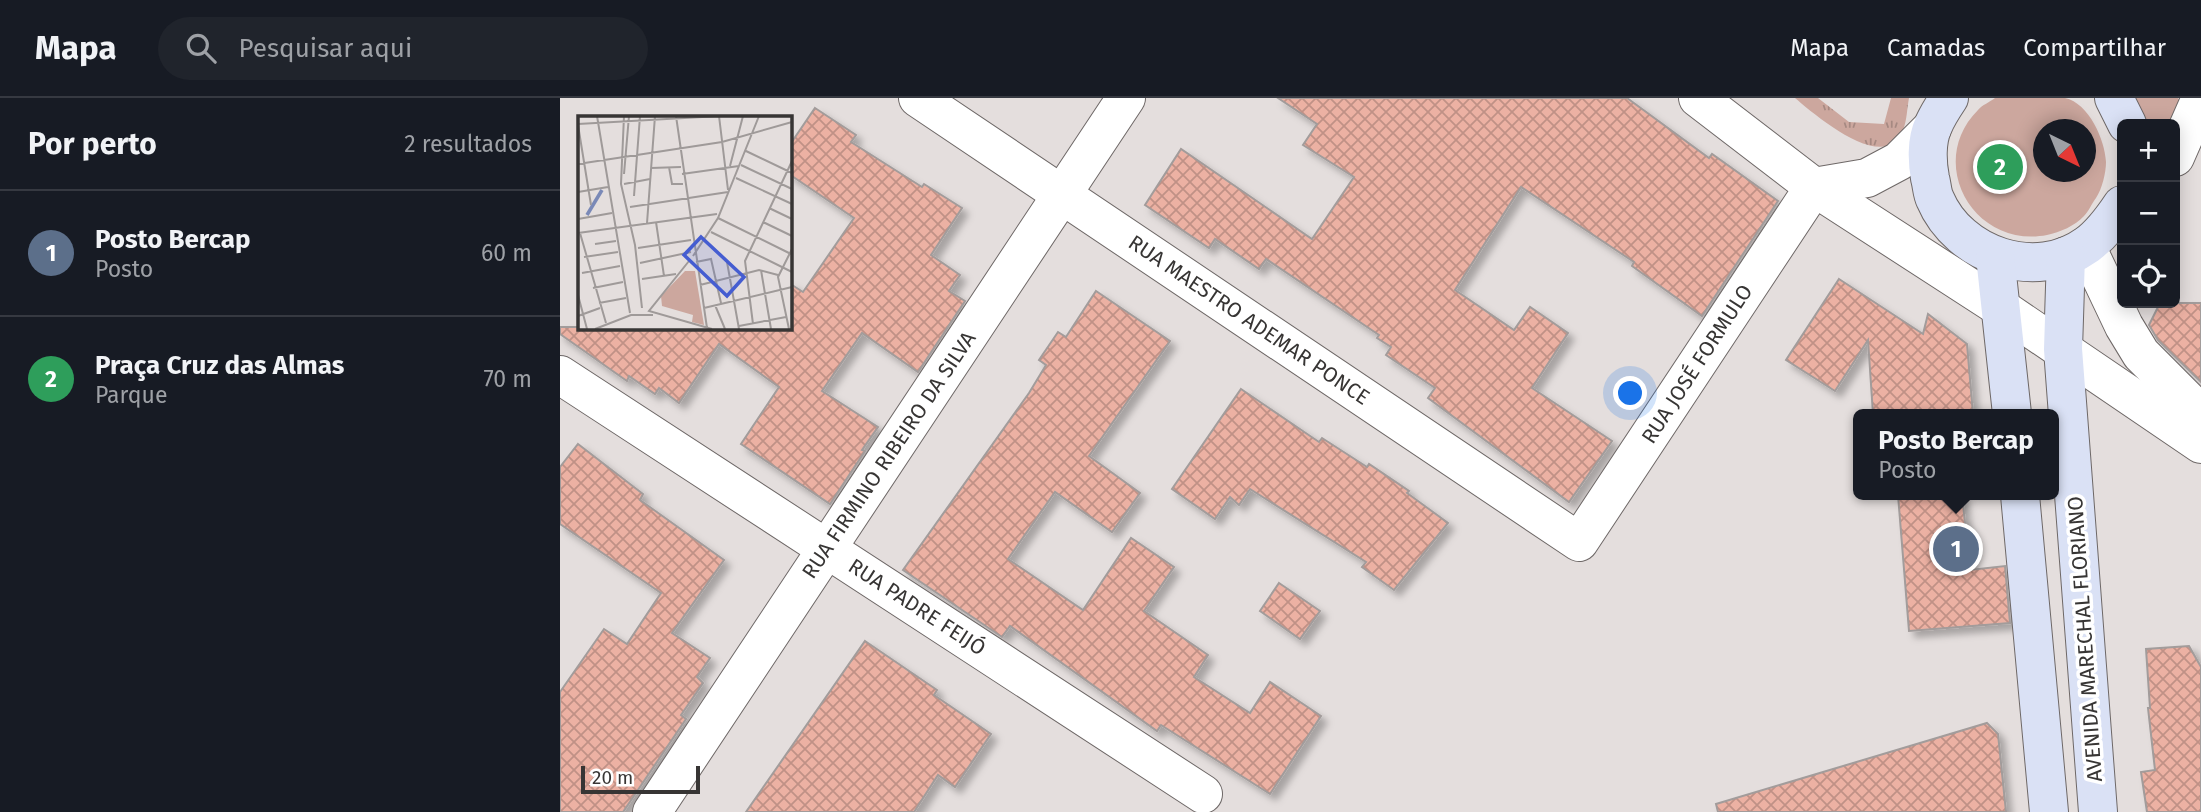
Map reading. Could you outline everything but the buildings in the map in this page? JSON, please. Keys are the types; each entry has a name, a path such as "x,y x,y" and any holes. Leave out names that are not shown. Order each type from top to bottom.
{"main road":[{"path":"2114,98 2124,119"},
{"path":"1940,113 1927,164 1935,199 1954,229 1989,254 2018,262 2042,261 2100,231"},
{"name":"AVENIDA MARECHAL FLORIANO","path":"2098,812 2063,349 2100,231"},
{"path":"1989,254 2001,308 2011,409"},
{"path":"2020,500 2049,812"}],"street":[{"name":"RUA MAESTRO ADEMAR PONCE","path":"918,98 1579,542"},
{"name":"RUA FIRMINO RIBEIRO DA SILVA","path":"652,812 1126,98"},
{"path":"1698,98 1814,187 2063,349 2201,444"},
{"path":"2180,146 2201,98"},
{"path":"1814,187 1867,178 1899,161 1940,113"},
{"name":"RUA JOSÉ FORMULO","path":"1579,542 1814,187"},
{"path":"2100,231 2116,286 2141,354 2201,414"},
{"path":"1923,257 1948,259 1989,254"},
{"name":"RUA PADRE FEIJÓ","path":"560,374 1203,794"}],"green space":[{"path":"1795,98 1818,98 1849,122 1884,124 1891,98 1909,98 1903,130 1894,143 1882,147 1867,145 1850,138"},
{"path":"1995,98 2065,98 2081,107 2091,119 2033,119 2033,182 2096,182 2096,128 2103,143 2106,166 2098,194 2086,214 2062,230 2047,235 2021,236 1998,229 1979,216 1965,198 1957,177 1956,154 1963,131 1980,108"},
{"path":"2131,98 2178,98 2182,106 2177,119 2143,119"}],"place":[{"name":"Praça Cruz das Almas","path":"2000,167"},
{"name":"Posto Bercap","path":"1956,549"}]}
